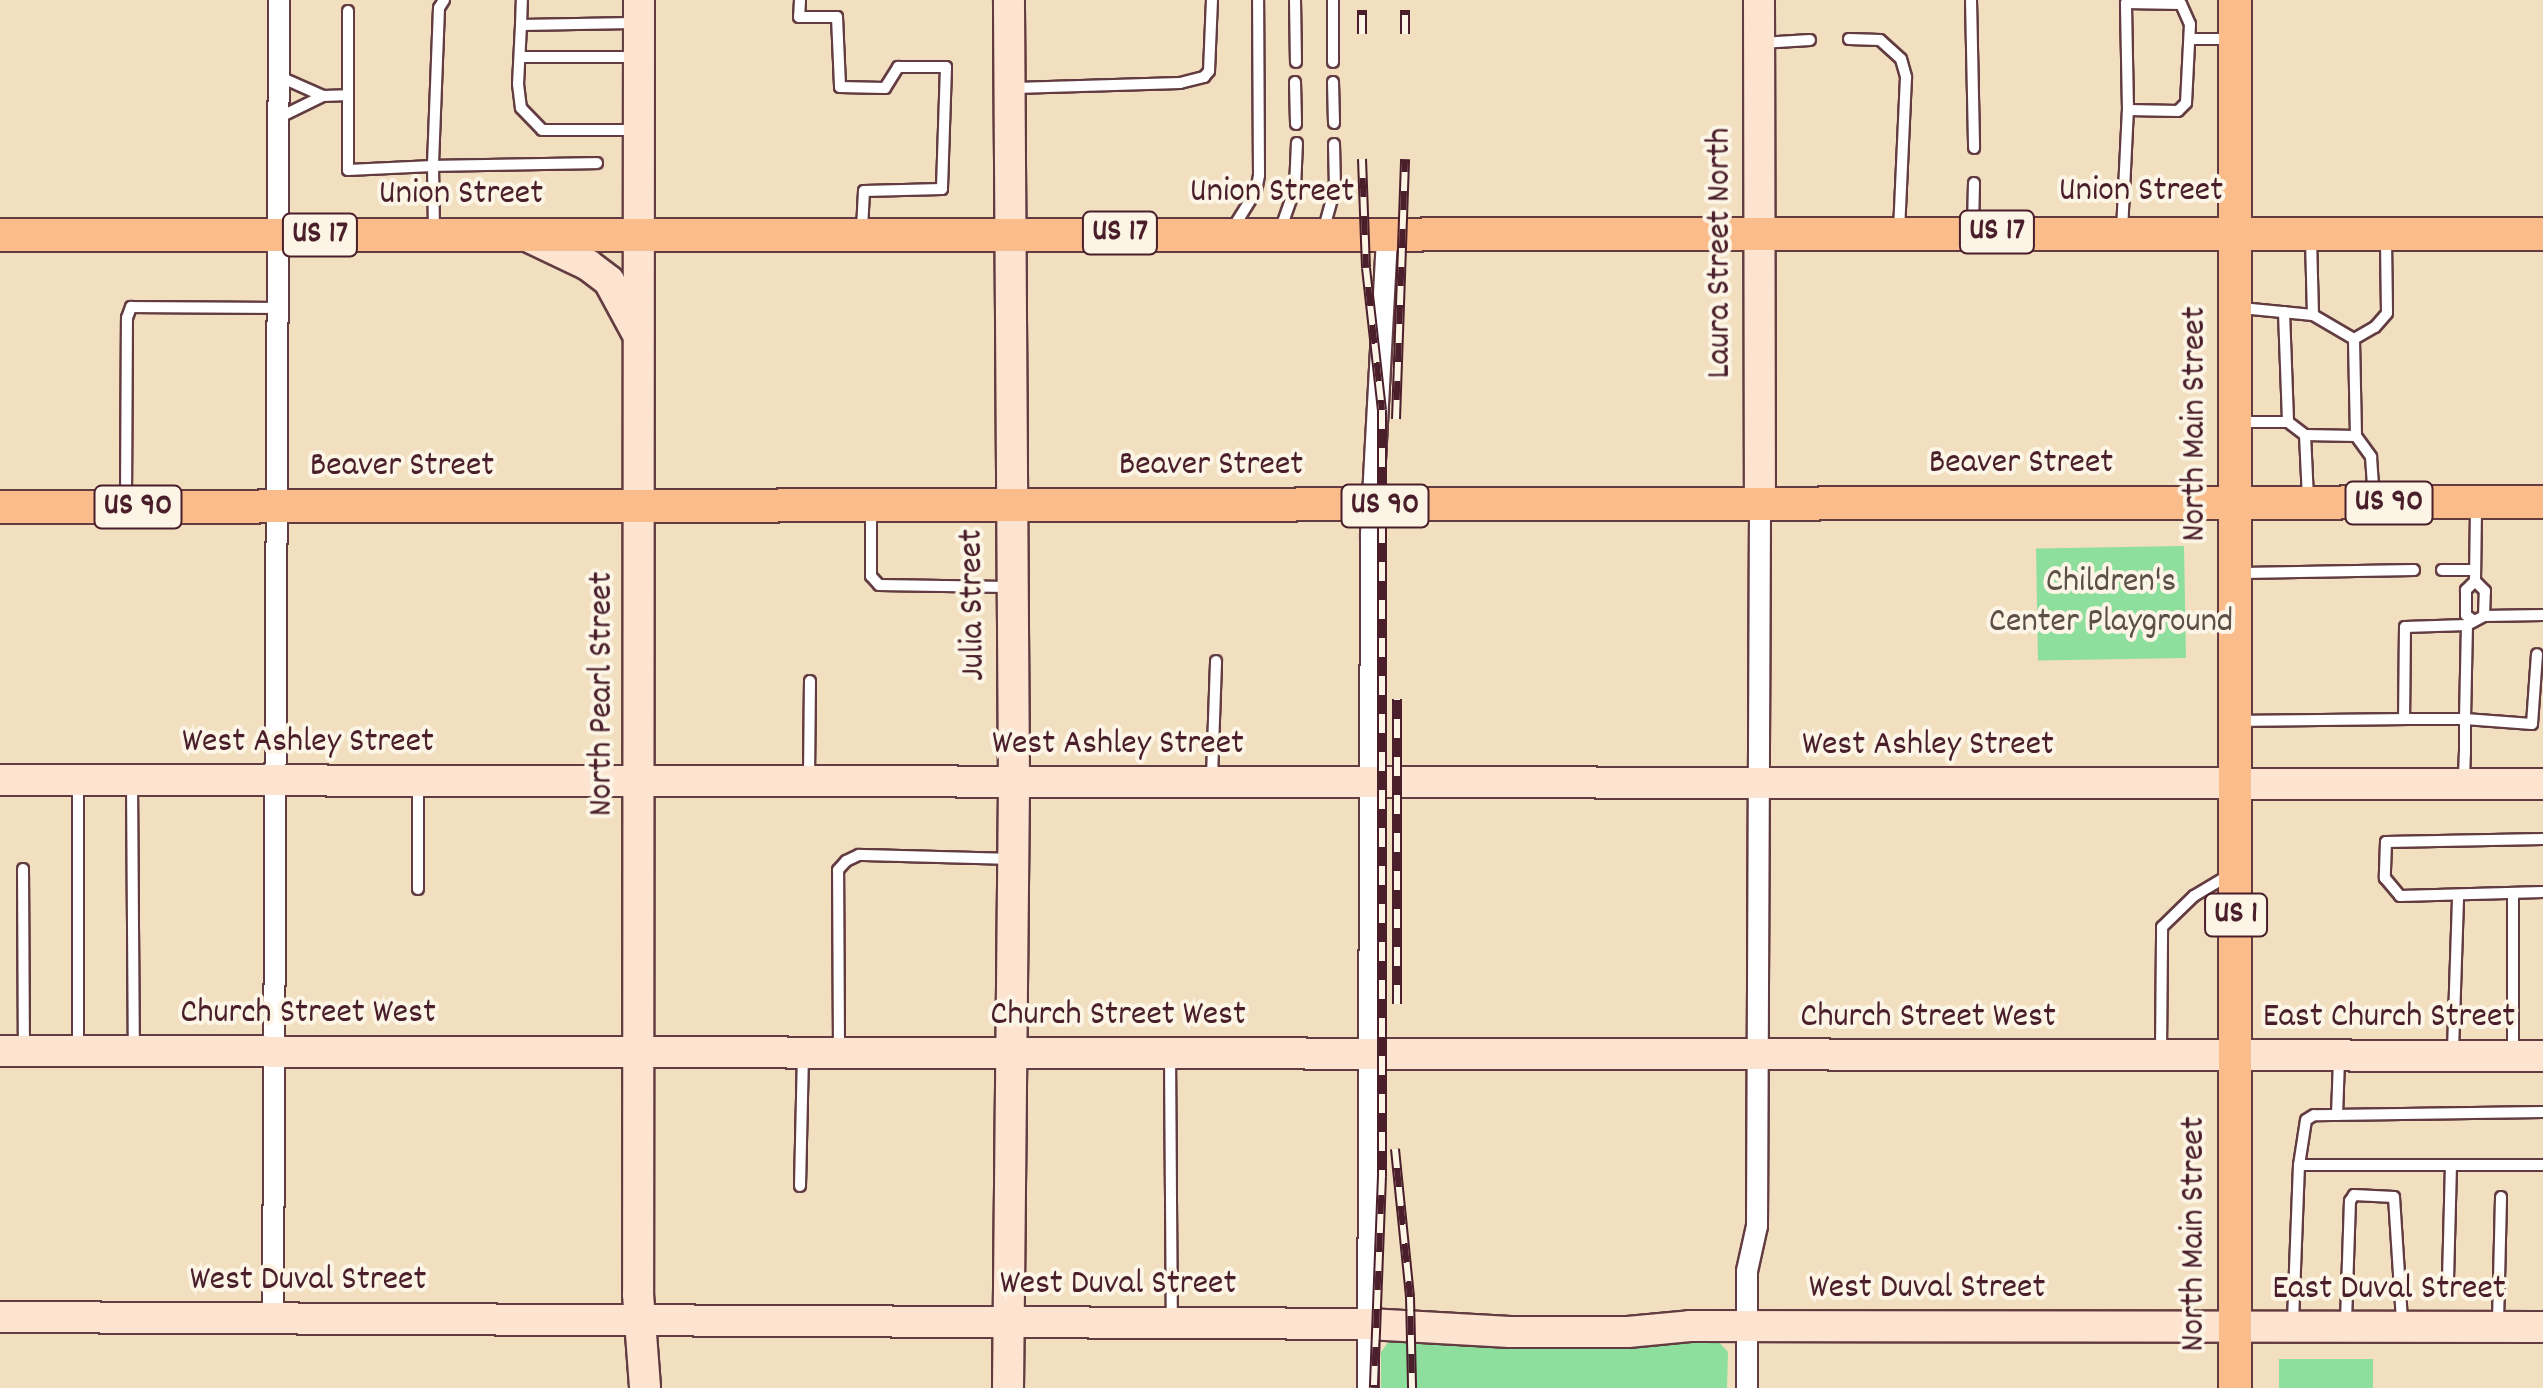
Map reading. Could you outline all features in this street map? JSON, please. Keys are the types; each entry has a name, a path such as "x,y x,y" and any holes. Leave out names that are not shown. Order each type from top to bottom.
{"main road":[{"name":"North Main Street","path":"2235,0 2235,1388"},
{"name":"Union Street","path":"0,235 2543,234"},
{"name":"Beaver Street","path":"0,506 2543,502"}],"street":[{"path":"273,1319 279,0"},
{"name":"Julia Street","path":"1008,1388 1014,782 1009,0"},
{"name":"Laura Street North","path":"1759,0 1760,505"},
{"name":"North Pearl Street","path":"639,12 641,1320 645,1388"},
{"path":"1368,1388 1372,506 1387,234"},
{"path":"527,236 588,265 609,281 627,307 640,340"},
{"path":"1747,1388 1748,1266 1757,1226 1760,505"},
{"name":"West Ashley Street","path":"0,780 2543,784"},
{"name":"Church Street West","path":"12,1051 2236,1056"},
{"name":"East Church Street","path":"2236,1056 2528,1056"},
{"name":"West Duval Street","path":"0,1317 1368,1324 1510,1332 1747,1326 2234,1327"},
{"name":"East Duval Street","path":"2234,1327 2543,1327"}],"lane":[{"path":"434,236 439,8 444,0"},
{"path":"522,0 521,108 542,130 639,130"},
{"path":"800,0 800,17 836,18 840,87 885,88 898,66 946,66 942,188 864,191 862,234"},
{"path":"1010,88 1198,80 1209,71 1212,0"},
{"path":"1230,233 1256,191 1259,176 1258,0"},
{"path":"1295,0 1296,62"},
{"path":"1332,0 1333,62"},
{"path":"1970,0 1974,148"},
{"path":"2122,232 2128,110 2126,2 2181,4 2188,15 2190,38 2189,98 2182,108 2128,110"},
{"path":"348,11 348,170 597,163"},
{"path":"521,25 639,12"},
{"path":"2190,38 2236,39"},
{"path":"1849,39 1880,40 1901,59 1906,77 1899,232"},
{"path":"1758,43 1810,40"},
{"path":"520,56 639,57"},
{"path":"278,76 323,96"},
{"path":"1295,82 1296,124"},
{"path":"1333,82 1334,123"},
{"path":"278,118 323,96 348,95"},
{"path":"1278,234 1295,188 1296,143"},
{"path":"1322,234 1335,188 1334,144"},
{"path":"1973,232 1974,184"},
{"path":"2311,234 2313,316"},
{"path":"2354,338 2375,327 2386,313 2386,234"},
{"path":"126,507 126,318 132,307 277,308"},
{"path":"2236,308 2313,316 2354,338"},
{"path":"2284,312 2288,422"},
{"path":"2354,338 2356,436 2372,457 2375,503"},
{"path":"2236,422 2288,422 2305,435 2356,436"},
{"path":"2305,435 2308,503"},
{"path":"2464,784 2465,719 2475,620 2484,592 2475,575 2476,503"},
{"path":"871,507 870,576 879,585 1011,587"},
{"path":"2236,573 2414,570"},
{"path":"2442,570 2475,575"},
{"path":"2475,575 2466,590 2466,615 2475,620"},
{"path":"2404,719 2405,628 2543,615"},
{"path":"2236,722 2465,719 2532,724 2540,668 2537,654"},
{"path":"1212,782 1216,662"},
{"path":"809,782 810,681"},
{"path":"78,780 78,1051"},
{"path":"132,780 134,1051"},
{"path":"418,780 418,889"},
{"path":"2543,839 2386,842 2384,878 2400,896 2458,898 2543,892"},
{"path":"839,1053 838,870 846,861 859,855 1013,860"},
{"path":"12,1051 24,869"},
{"path":"2161,1056 2162,927 2194,896 2236,870"},
{"path":"2513,894 2517,1018 2528,1056"},
{"path":"2453,1056 2458,898"},
{"path":"800,1186 803,1053"},
{"path":"1170,1054 1172,1323"},
{"path":"2337,1115 2339,1056"},
{"path":"2293,1327 2299,1164 2306,1120 2314,1114 2543,1112"},
{"path":"2299,1164 2543,1165"},
{"path":"2448,1280 2451,1165"},
{"path":"2346,1327 2350,1201 2354,1194 2394,1197 2397,1297 2403,1327"},
{"path":"2497,1327 2501,1197"}],"green space":[{"name":"Children's Center Playground","path":"2184,546 2186,658 2038,661 2036,549"},
{"path":"1433,1337 1484,1346 1717,1340 1728,1352 1727,1388 1381,1388 1381,1352 1390,1340"},
{"path":"2279,1359 2373,1359 2373,1388 2279,1388"}],"railway":[{"path":"1362,10 1362,34"},
{"path":"1405,10 1405,34"},
{"path":"1362,159 1366,268 1382,410 1382,1176 1374,1388"},
{"path":"1396,419 1405,159"},
{"path":"1397,699 1397,1004"},
{"path":"1395,1149 1410,1297 1412,1388"}]}
